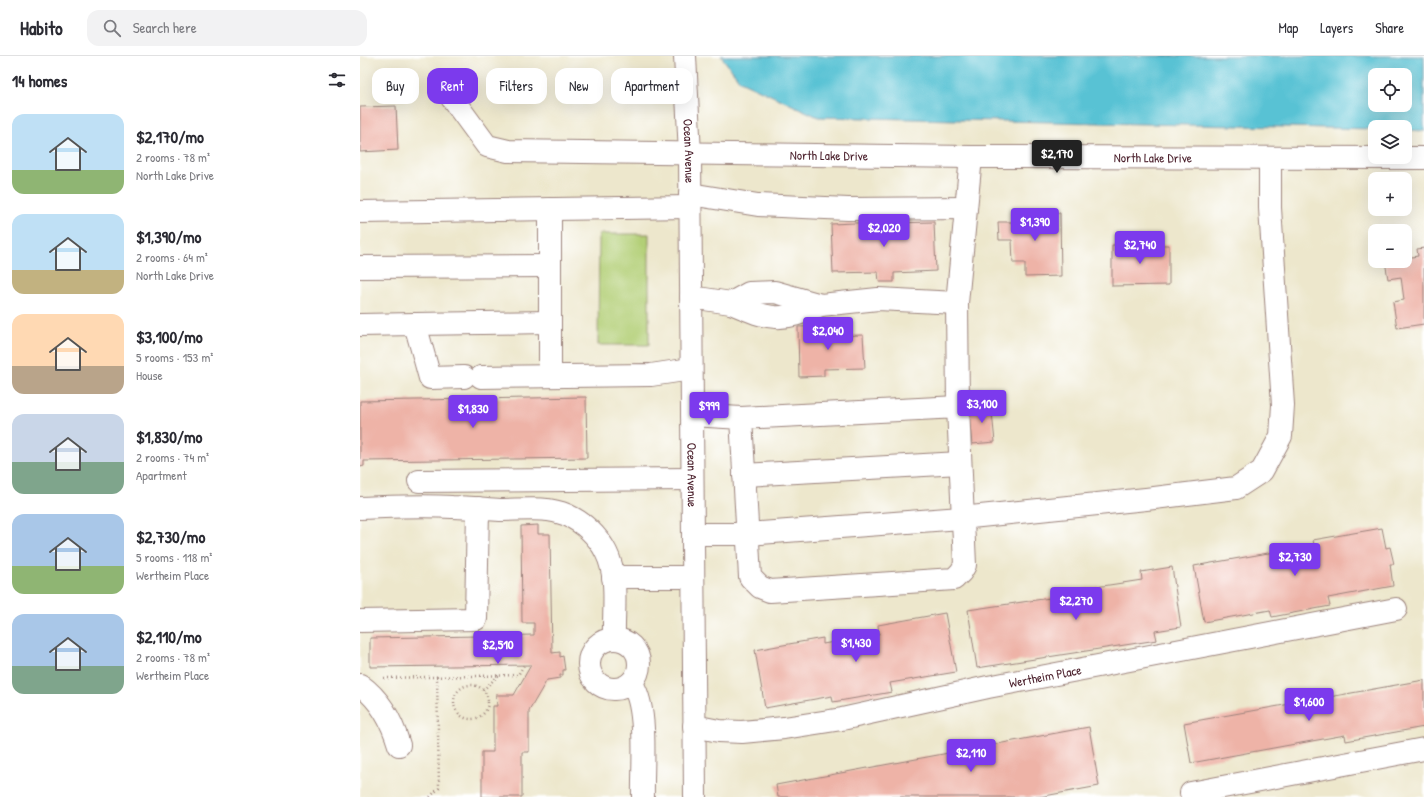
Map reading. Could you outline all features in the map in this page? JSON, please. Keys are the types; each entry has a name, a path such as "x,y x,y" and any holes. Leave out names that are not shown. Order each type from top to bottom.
{"street":[{"name":"Ocean Avenue","path":"685,56 690,154 695,797"},
{"name":"North Lake Drive","path":"456,104 487,146 508,151 971,157 1424,158"},
{"path":"741,418 750,577 760,587 770,591 954,579 962,572 965,565 958,407 958,303 971,157"},
{"path":"692,534 747,534 962,518 1146,500 1236,488 1262,471 1281,436 1283,405 1270,208 1270,158"},
{"path":"360,212 550,209 690,200 848,209 966,208"},
{"path":"550,209 550,376"},
{"path":"360,267 550,266"},
{"path":"691,297 731,302 749,293 775,292 821,305 878,299 958,303"},
{"path":"360,325 550,322"},
{"path":"415,324 430,378 651,375 691,369"},
{"path":"692,415 741,418 958,407"},
{"path":"744,475 960,462"},
{"path":"419,481 692,479"},
{"path":"360,508 450,507 530,509 550,511 566,515 584,525 598,539 606,552 613,577 614,639"},
{"path":"360,622 476,619 478,508"},
{"path":"613,577 693,577"},
{"name":"Wertheim Place","path":"694,726 719,732 742,732 784,728 834,720 988,687 1396,609"},
{"path":"614,639 628,644 637,655 638,669 636,677 631,683 622,688 608,689 597,683 590,673 589,663 594,650 604,641 614,639"},
{"path":"631,683 639,697 642,717 642,797"},
{"path":"360,685 370,692 384,710 399,745"},
{"path":"1191,793 1424,749"}],"path":[{"path":"383,678 518,674 524,665"},
{"path":"484,690 500,675"},
{"path":"430,797 439,788 437,676"},
{"path":"469,685 477,686 484,690 488,702 485,712 475,718 467,718 460,715 454,702 459,690 469,685"}],"green space":[{"path":"599,234 649,234 649,345 598,345"}],"water":[{"path":"721,56 1424,56 1424,131 1412,130 1412,120 1368,120 1368,129 818,117 740,81"}],"building":[{"path":"396,106 398,150 360,152 360,107"},
{"path":"1013,213 1060,213 1061,276 1025,277 1025,263 1013,263 1012,240 999,240 998,222 1013,222"},
{"path":"878,214 893,214 893,223 934,222 936,271 894,273 894,282 879,282 878,272 833,273 831,224 879,222"},
{"path":"1112,245 1169,245 1169,285 1112,286"},
{"path":"1424,248 1424,324 1397,328 1393,302 1404,300 1401,277 1388,279 1386,268 1412,268 1412,257 1418,256 1417,249"},
{"path":"828,326 829,336 863,335 865,368 824,369 824,376 799,377 798,327"},
{"path":"586,397 587,458 364,461 364,466 360,467 360,401"},
{"path":"991,403 995,442 972,444 968,406"},
{"path":"538,525 538,534 550,534 552,653 560,652 560,657 563,656 565,670 563,670 563,675 560,675 560,678 547,680 529,711 529,752 522,752 522,797 482,797 482,752 493,752 493,706 497,706 496,695 514,695 531,665 370,667 370,638 534,635 534,623 522,623 521,526"},
{"path":"1382,528 1386,548 1390,547 1394,564 1390,564 1393,586 1328,598 1330,606 1272,617 1270,610 1204,622 1194,566 1314,545 1313,540"},
{"path":"1172,567 1181,627 1155,631 1157,640 977,668 968,610 1084,593 1083,589 1142,580 1141,572"},
{"path":"945,613 956,672 890,683 892,692 833,702 832,696 765,708 755,650 823,638 823,644 879,634 878,625"},
{"path":"1424,680 1424,727 1346,741 1345,735 1191,763 1184,723"},
{"path":"1089,727 1099,786 1039,797 778,797 776,785"}]}
